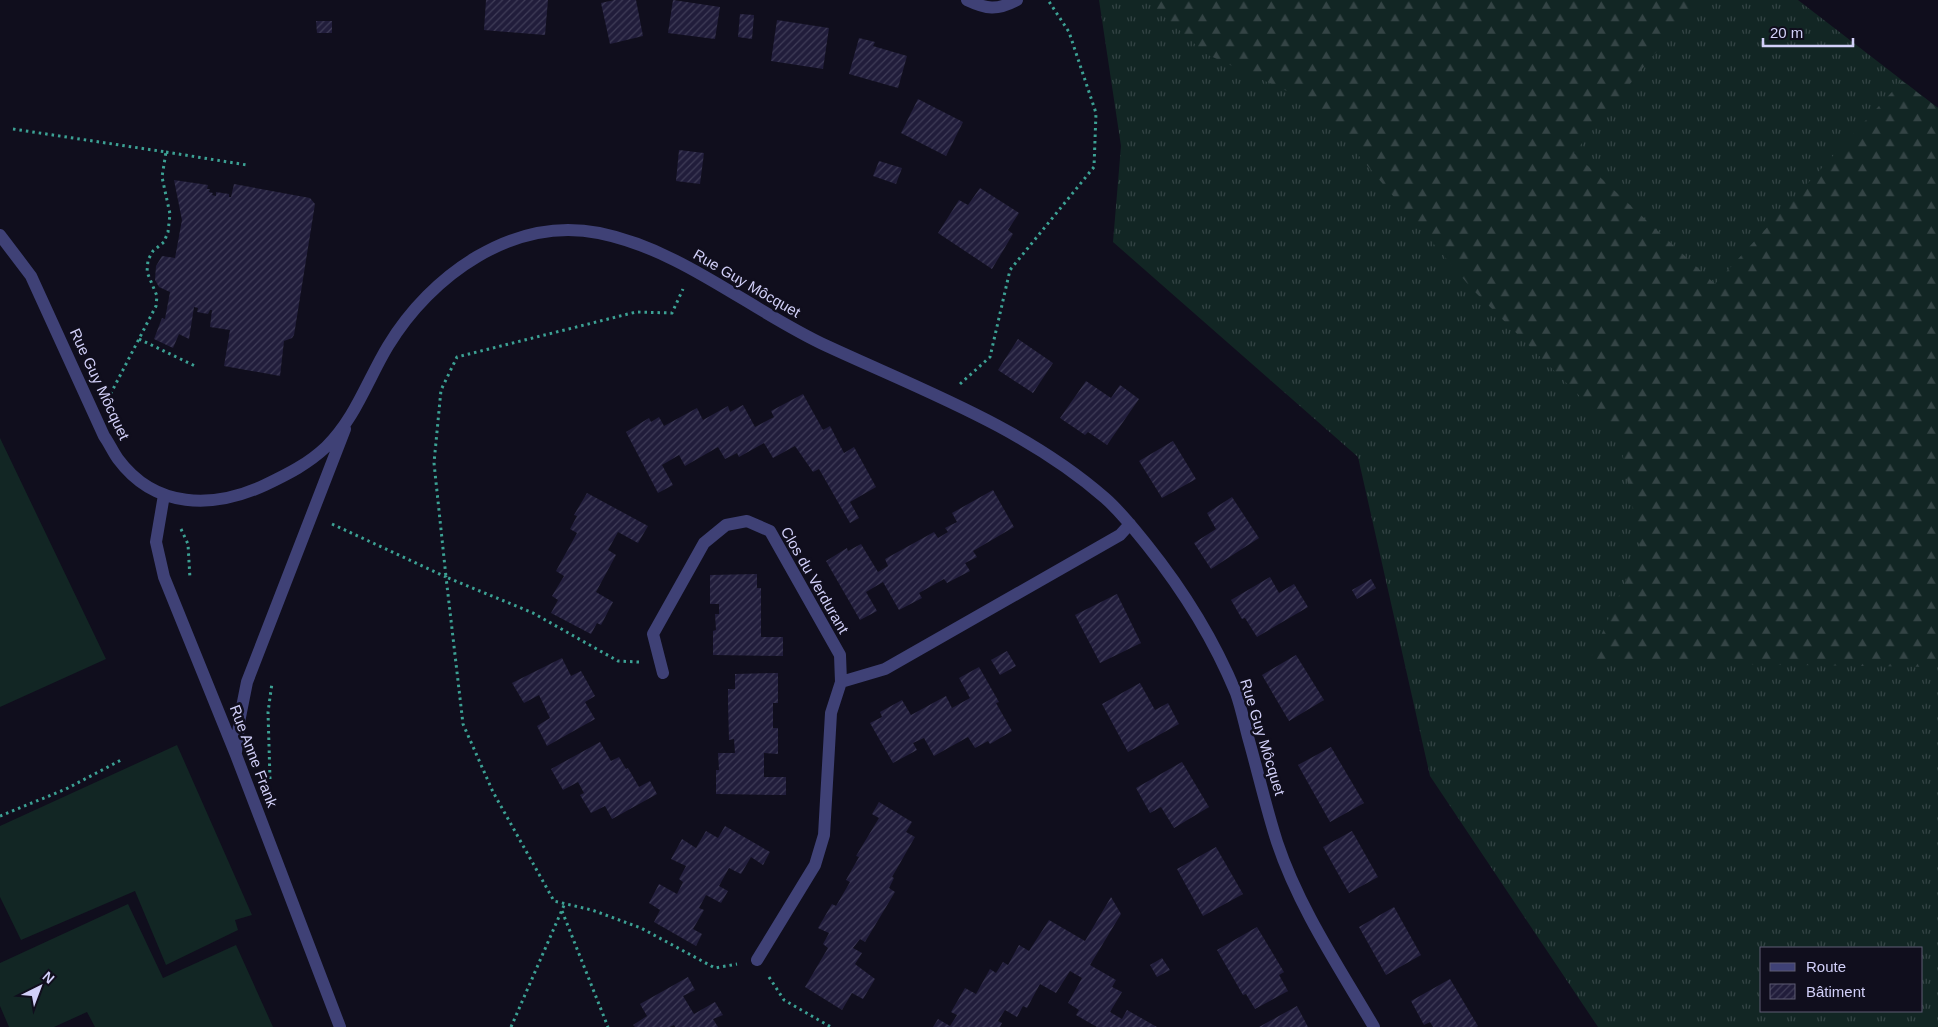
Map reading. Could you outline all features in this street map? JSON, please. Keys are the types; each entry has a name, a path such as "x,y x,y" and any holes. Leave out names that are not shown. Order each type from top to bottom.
{"street":[{"path":"967,0 982,7 1004,8 1017,0"},
{"name":"Rue Guy Môcquet","path":"0,235 31,276 97,420 118,459 132,475 148,488 183,501 199,502 224,499 253,490 299,469 328,446 349,419 392,340 414,311 446,278 472,259 516,238 566,230 594,232 619,238 680,263 820,343 1002,428 1051,457 1102,495 1130,524 1168,572 1208,635 1237,696 1278,844 1308,914 1374,1027"},
{"path":"236,755 240,718 248,682 349,419"},
{"name":"Rue Anne Frank","path":"164,495 156,542 164,577 236,755 340,1027"},
{"name":"Clos du Verdurant","path":"661,668 652,634 704,543 726,525 747,521 770,532 840,655 841,682 831,713 824,835 822,842 815,865 757,960"},
{"path":"841,682 885,670 1120,535 1130,524"}],"path":[{"path":"949,402 960,384 990,357 1010,270 1094,167 1096,113 1069,32 1048,0"},
{"path":"13,129 247,165"},
{"path":"97,420 156,306 157,296 147,272 148,260 153,252 164,242 168,232 170,214 162,177 166,152"},
{"path":"692,270 672,313 636,312 457,357 440,390 434,463 462,724 494,792 554,900 592,910 642,928 715,968 757,960 784,1000 831,1027"},
{"path":"139,339 195,366"},
{"path":"336,515 332,524 446,577 533,613 618,660 661,668"},
{"path":"271,787 268,712 272,679"},
{"path":"0,816 66,789 123,759"},
{"path":"511,1027 565,903"},
{"path":"562,910 608,1027"}],"green space":[{"path":"1099,0 1798,0 1938,108 1938,1027 1598,1027 1430,776 1358,457 1113,242 1121,146"},
{"path":"1146,0 1698,0 1574,153 1715,284 1902,81 1938,108 1938,667 1589,662 1640,549 1619,435 1472,289 1315,104 1206,54"},
{"path":"0,438 106,659 0,707"},
{"path":"177,745 252,915 235,920 238,930 166,965 135,891 21,940 0,897 0,826"},
{"path":"128,904 163,978 236,945 273,1027 95,1027 87,1012 54,1027 9,1027 0,1006 0,963"}],"building":[{"path":"486,0 548,0 545,35 484,30"},
{"path":"614,0 636,0 643,36 610,44 601,3"},
{"path":"673,0 720,7 715,39 668,33"},
{"path":"740,14 754,15 752,39 738,37"},
{"path":"777,20 829,28 823,69 771,61"},
{"path":"316,21 332,21 332,33 317,33"},
{"path":"859,38 875,42 873,46 907,56 898,88 849,74"},
{"path":"918,99 963,122 946,156 901,133"},
{"path":"679,150 704,153 700,184 676,181"},
{"path":"879,161 902,168 896,184 873,176"},
{"path":"174,180 208,185 207,189 210,189 209,192 216,196 216,192 229,194 229,197 231,197 234,184 310,198 315,204 294,335 292,338 284,341 280,376 224,366 230,330 210,327 212,310 208,314 197,312 198,308 194,307 189,339 179,334 173,348 154,339 162,318 165,319 170,292 159,287 155,280 156,266 162,256 175,258 182,220"},
{"path":"980,188 1019,213 1008,230 1013,234 992,269 938,233 959,200 968,205"},
{"path":"1018,339 1053,363 1033,393 998,370"},
{"path":"1086,381 1111,398 1120,385 1139,399 1107,445 1088,432 1085,435 1060,418"},
{"path":"803,394 823,430 830,426 844,453 854,447 876,487 850,502 859,518 850,523 819,469 813,472 795,446 773,458 764,443 739,457 737,453 725,459 718,447 685,466 679,455 662,465 673,485 658,493 626,432 649,418 651,422 659,417 664,426 697,408 703,420 728,406 730,412 743,405 755,427 774,417 771,411"},
{"path":"1173,441 1196,479 1162,498 1139,461"},
{"path":"993,490 1014,527 973,551 977,557 965,563 970,571 947,583 944,579 919,593 922,598 899,610 883,582 866,592 877,611 860,620 826,561 847,548 848,551 861,544 878,572 888,566 885,559 934,532 938,538 948,532 945,528 957,522 952,513"},
{"path":"587,493 648,526 638,543 618,532 608,550 616,555 596,592 613,602 601,625 597,623 591,634 551,613 558,600 552,596 564,576 556,571 577,533 570,529 577,516 574,515"},
{"path":"1232,497 1259,538 1211,569 1194,543 1216,529 1207,513"},
{"path":"757,574 757,588 761,588 761,637 783,637 783,656 713,655 713,631 716,630 715,614 719,614 719,604 710,604 710,575"},
{"path":"1270,577 1279,593 1294,584 1308,607 1257,637 1245,618 1242,619 1231,600"},
{"path":"1371,579 1376,588 1357,599 1352,590"},
{"path":"1117,594 1141,643 1100,663 1075,615"},
{"path":"1007,651 1016,666 1000,675 991,660"},
{"path":"1296,655 1324,700 1289,721 1262,675"},
{"path":"562,658 571,676 581,671 595,696 585,702 595,719 547,746 537,726 550,718 539,695 524,703 512,683"},
{"path":"979,667 999,702 996,703 1012,731 990,744 988,741 975,748 968,737 934,756 924,738 913,743 917,750 893,763 870,723 882,717 880,712 902,700 911,715 946,696 952,708 970,698 959,678"},
{"path":"778,673 778,703 773,703 773,728 778,728 778,754 764,753 764,777 786,777 786,795 716,794 716,770 719,770 718,753 735,753 734,739 729,740 728,689 735,689 735,674"},
{"path":"1140,683 1155,710 1168,703 1179,724 1128,752 1102,704"},
{"path":"600,742 611,761 619,757 639,787 650,781 657,794 612,819 605,806 591,813 580,795 584,793 578,782 563,790 551,769"},
{"path":"1331,747 1364,803 1330,822 1298,765"},
{"path":"1182,762 1209,807 1174,828 1161,807 1150,813 1136,788"},
{"path":"879,802 912,822 906,832 915,837 892,877 894,878 889,888 895,892 865,942 860,939 853,948 862,953 855,964 875,979 863,999 852,993 842,1010 805,987 828,948 823,944 829,933 818,928 832,904 836,906 850,882 846,880 859,857 856,856 879,818 872,814"},
{"path":"725,826 770,852 763,865 751,857 741,874 729,868 719,886 728,891 721,903 706,895 699,908 704,910 693,929 702,934 696,946 654,922 660,910 649,903 659,884 677,894 683,882 679,879 686,866 671,859 682,839 696,848 706,831 718,838"},
{"path":"1352,831 1378,877 1349,893 1323,847"},
{"path":"1216,847 1243,894 1203,916 1177,869"},
{"path":"1111,897 1121,914 1090,965 1116,980 1112,987 1122,992 1110,1012 1122,1019 1127,1010 1157,1027 1097,1027 1076,1015 1079,1010 1068,1003 1082,978 1070,971 1056,993 1040,984 1027,1008 1023,1006 1017,1017 1005,1010 998,1021 1002,1023 1000,1027 933,1027 938,1019 950,1026 957,1015 951,1012 965,988 976,994 990,969 996,973 1003,962 1008,965 1019,945 1029,951 1049,920 1085,941"},
{"path":"1394,907 1421,955 1386,975 1359,927"},
{"path":"1257,927 1284,972 1279,975 1288,991 1255,1009 1246,994 1243,995 1217,950"},
{"path":"1162,958 1170,970 1157,977 1150,965"},
{"path":"688,977 695,990 683,996 694,1014 715,1002 723,1015 713,1019 718,1027 675,1027 674,1025 670,1027 635,1027 633,1025 647,1016 640,1004"},
{"path":"1450,979 1478,1026 1433,1027 1430,1022 1424,1025 1411,1001"},
{"path":"1297,1006 1308,1027 1259,1027"}]}
